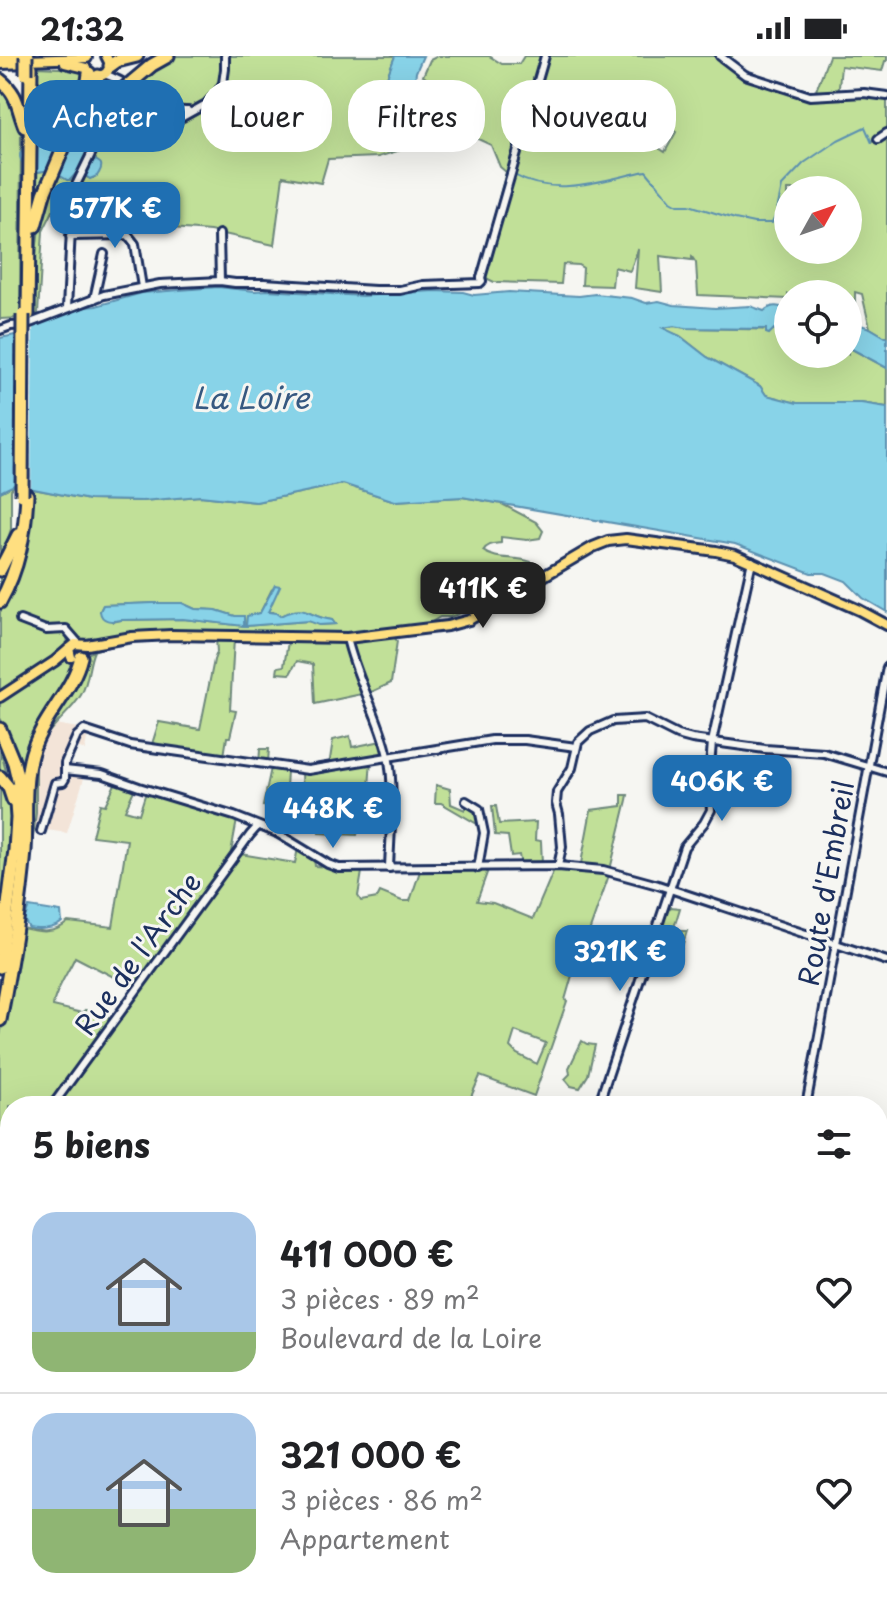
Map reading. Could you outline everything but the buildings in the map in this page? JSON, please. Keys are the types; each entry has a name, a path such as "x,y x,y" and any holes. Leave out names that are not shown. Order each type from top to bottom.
{"highway":[{"path":"0,61 29,64 38,101 54,112 75,106 100,64 137,56"},
{"path":"131,80 168,56"},
{"path":"0,80 16,97 24,117"},
{"path":"0,591 24,533 28,152"},
{"path":"29,282 36,218 41,199 63,152"},
{"path":"26,315 29,282 27,201"},
{"path":"0,602 13,558 24,495"},
{"path":"0,570 13,558"},
{"path":"0,727 9,739 21,745 33,738 75,667 76,651"},
{"path":"0,1020 18,913 28,770 38,736 77,671 76,651"},
{"path":"0,727 17,775 23,820 14,910 0,997"},
{"path":"0,739 10,765 16,797 11,891 0,967"},
{"path":"0,777 11,793 16,830"}],"main road":[{"path":"0,61 100,64"},
{"path":"0,697 55,661 116,639 171,635 347,638 459,624 593,547 613,540 636,540 716,551 752,561 887,625"}],"street":[{"path":"185,113 206,104 220,88 224,78 225,56"},
{"path":"0,330 110,294 167,283 220,281 375,290 470,282 479,278 545,56"},
{"path":"720,56 745,75 810,96 864,93 887,96"},
{"path":"100,64 121,80"},
{"path":"878,139 887,133"},
{"path":"67,308 72,199 74,187 92,152"},
{"path":"219,234 220,281"},
{"path":"70,236 128,235 135,244 142,287"},
{"path":"94,299 104,254"},
{"path":"601,1096 684,847 711,810 709,780 712,742 752,561"},
{"path":"20,620 46,630 63,628 69,633 76,651"},
{"path":"347,638 388,757 389,868"},
{"name":"Route d'Embreil","path":"808,1096 887,667"},
{"path":"558,866 562,840 556,797 572,768 576,747 581,739 590,731 613,721 645,719 677,735 765,749 824,753 887,772"},
{"path":"41,831 55,783 64,781 65,763 77,736 86,730 130,745 300,770 323,769 467,743 511,739 576,747"},
{"path":"65,770 102,774 234,816 277,833 339,868 558,866 603,870 671,889 887,961"},
{"path":"466,801 479,809 484,833 478,868"},
{"path":"277,833 285,826 308,825 317,821"},
{"name":"Rue de l'Arche","path":"59,1096 258,826"}],"shaded area":[{"path":"55,724 88,732 85,750 77,747 66,766 85,775 67,833 33,828 37,750"}],"green space":[{"path":"176,56 395,56 385,80 348,80 348,152 394,152 378,157 328,159 321,183 283,176 274,245 210,231 132,225 130,205 112,204 91,209 85,195 73,184 68,211 53,211 43,231 38,314 33,314 40,217 33,215 34,170 51,170 68,180 76,171 93,178 96,159 86,156 86,152 185,152 185,80 141,80"},
{"path":"438,56 489,56 502,64 519,64 524,56 732,56 729,62 750,72 815,93 829,56 887,56 882,71 841,66 838,97 873,95 887,99 887,338 870,328 862,280 774,280 774,298 698,295 696,263 692,257 692,260 660,256 662,292 635,288 638,249 630,271 614,267 612,286 582,285 583,268 563,264 561,284 494,282 484,277 480,270 506,172 500,167 491,145 485,142 485,80 426,80 423,76 430,60"},
{"path":"36,67 83,69 87,76 85,80 36,80"},
{"path":"0,83 5,87 21,121 20,318 0,319"},
{"path":"662,328 774,330 774,368 862,368 862,355 887,368 887,407 861,403 797,403 766,395 760,386"},
{"path":"343,484 395,501 462,497 502,504 536,522 543,531 540,538 527,540 501,537 501,543 483,551 497,557 534,563 540,568 466,611 440,617 393,636 397,641 391,683 369,693 377,715 370,717 362,694 315,704 313,664 297,661 290,674 277,673 278,667 284,666 288,642 283,639 234,639 230,710 236,711 224,756 152,744 159,722 200,729 217,652 216,639 132,639 96,650 93,641 82,641 74,634 67,636 68,646 0,693 0,612 3,608 0,606 0,492 14,485 11,490 11,529 2,557 21,565 30,532 33,489 89,500 142,501 200,496 256,502","holes":["272,589 272,604 267,612 280,616 302,611 332,620 335,624 319,625 308,621 246,626 247,616 260,613","182,603 195,609 244,616 244,626 183,619 113,622 100,611 103,605"]},
{"path":"94,651 84,690 44,739 36,758 36,813 22,928 41,931 52,931 68,922 113,927 127,840 92,836 100,804 105,805 116,782 135,788 125,810 139,814 146,792 237,820 231,852 295,863 298,848 314,859 315,866 329,867 332,871 362,872 358,896 361,901 377,898 380,892 410,901 420,871 488,870 477,901 493,903 533,919 555,867 580,869 591,810 622,806 622,795 628,795 608,878 575,965 567,1001 534,1096 480,1076 471,1096 0,1096 0,1036 21,929 34,754 87,654","holes":["75,957 139,990 117,1020 85,1010 82,1013 53,1006","515,1031 546,1043 537,1064 510,1047"]},
{"path":"69,659 74,665 73,669 33,733 25,784 10,744 12,739 0,718 0,701"},
{"path":"350,736 352,747 382,741 385,752 383,756 371,760 369,787 357,835 319,833 319,805 303,804 302,772 287,770 285,808 263,806 271,768 259,765 260,749 269,749 268,762 312,768 329,766 333,740"},
{"path":"0,750 11,788 12,817 0,945"},
{"path":"436,785 450,789 451,804 465,810 468,804 477,811 479,825 441,803 435,803"},
{"path":"492,806 496,806 499,824 536,822 535,840 541,841 542,864 521,865 519,855 511,856 508,836 495,835"},
{"path":"671,907 680,908 673,931 687,931 679,956 656,950 667,911"},
{"path":"582,1041 595,1045 588,1075 580,1088 571,1086 565,1079 570,1074 569,1068"}],"water":[{"path":"395,56 423,56 415,80 388,80"},
{"path":"24,148 24,152 86,152 86,156 97,161 101,167 97,176 90,179 78,171 67,180 51,170 37,172 26,166 20,157"},
{"name":"La Loire","path":"218,287 362,296 434,291 474,295 509,292 595,294 632,298 646,303 659,301 715,308 750,306 764,311 774,306 774,329 769,334 766,329 663,328 760,386 766,395 797,403 861,403 887,407 887,612 863,598 846,581 825,573 811,573 735,544 462,497 395,501 343,484 256,502 200,496 142,501 89,500 14,485 0,492 0,338 15,335 63,313 142,293"},
{"path":"862,325 887,338 887,368 862,355"},
{"path":"275,585 280,586 268,612 280,616 302,610 332,620 335,624 319,625 308,621 246,626 247,616 260,613"},
{"path":"182,603 195,609 244,616 244,626 183,619 111,621 102,617 100,611 103,605"},
{"path":"29,907 61,912 62,922 47,928 29,928 24,920"}],"pier":[{"path":"33,323 31,493 20,491 21,327"}],"waterway":[{"path":"514,175 530,182 562,186 646,171 678,205 689,205 754,223 772,223 782,186 804,163 838,140 865,127 872,143"}]}
